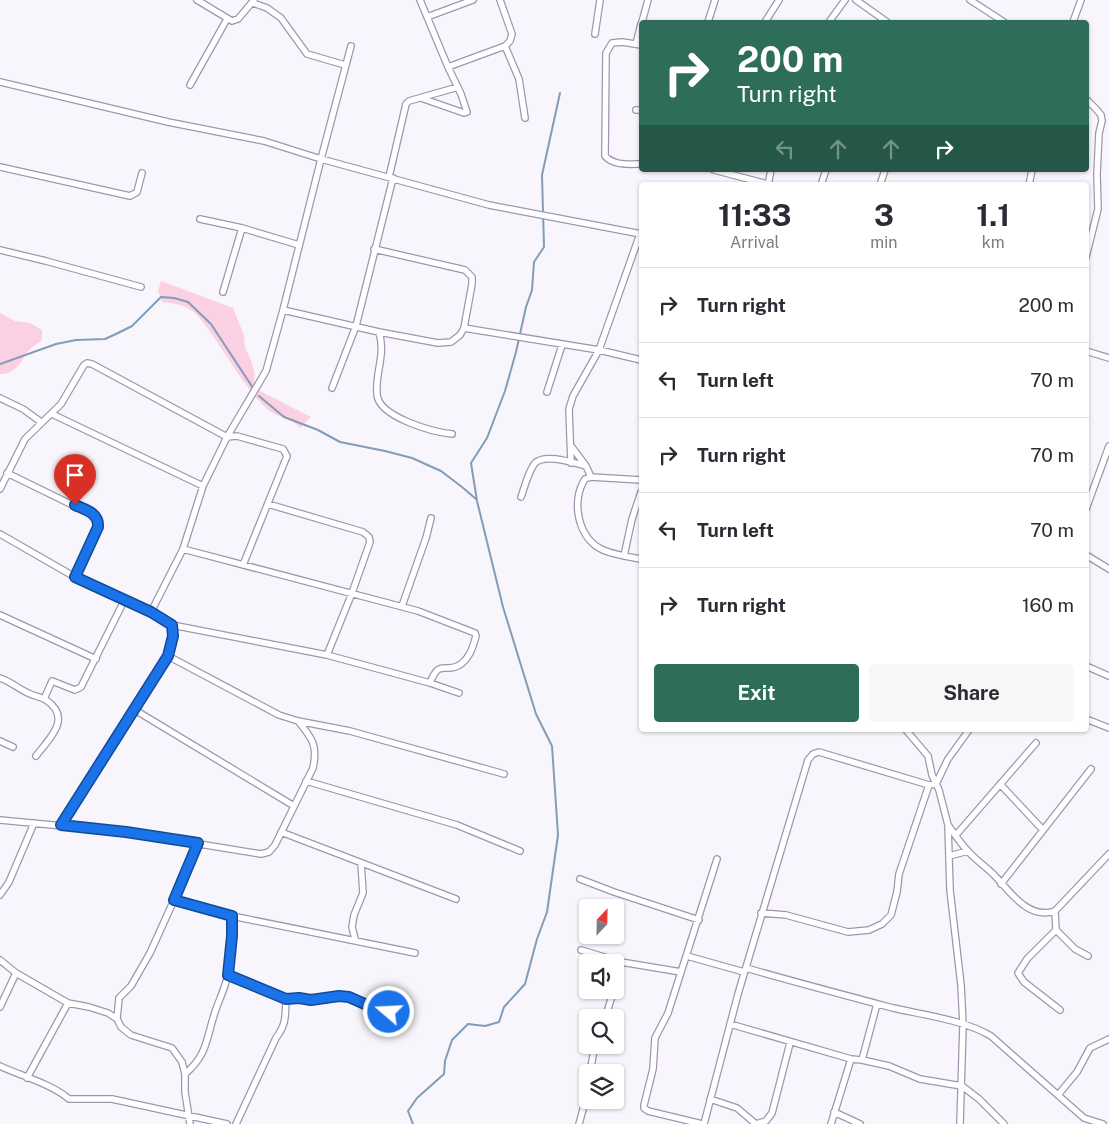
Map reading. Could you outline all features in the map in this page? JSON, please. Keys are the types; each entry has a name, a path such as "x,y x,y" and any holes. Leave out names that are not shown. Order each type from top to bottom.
{"street":[{"path":"197,0 227,20 232,21 238,19 253,2 267,8 281,18 296,36 307,54 346,65"},
{"path":"420,0 467,110 466,113 421,98"},
{"path":"428,17 473,0"},
{"path":"448,67 505,46 510,41 512,34 500,0"},
{"path":"595,34 600,0"},
{"path":"643,20 648,0"},
{"path":"709,20 715,0"},
{"path":"766,20 779,0"},
{"path":"830,20 845,0"},
{"path":"856,0 884,20"},
{"path":"866,7 872,0"},
{"path":"970,0 1001,20"},
{"path":"1074,20 1081,0"},
{"path":"190,85 227,20"},
{"path":"638,45 612,42 606,53 606,156 615,163 639,164"},
{"path":"151,612 183,549 203,486 227,436 266,371 351,46"},
{"path":"505,46 520,79 525,118"},
{"path":"0,82 168,122 264,141 321,159 489,205 639,234"},
{"path":"332,388 356,326 406,104 409,101 458,87"},
{"path":"1089,102 1101,115 1102,121 1099,133 1097,174 1098,209 1089,245"},
{"path":"0,167 130,196 136,192 142,173"},
{"path":"721,172 758,182"},
{"path":"200,219 242,228 299,245"},
{"path":"224,292 242,228"},
{"path":"571,463 570,409 573,396 599,350 639,240"},
{"path":"283,310 438,343 451,342 460,336 464,328 472,284 472,277 466,270 374,249"},
{"path":"0,250 141,287"},
{"path":"464,328 599,350 639,360"},
{"path":"380,332 383,344 376,393 382,406 387,412 416,425 452,434"},
{"path":"547,392 562,345"},
{"path":"1089,351 1109,358"},
{"path":"0,489 25,439 61,404 84,364 92,364 227,436 237,436 286,452 287,456 243,564"},
{"path":"0,398 23,409 41,422"},
{"path":"52,414 203,486"},
{"path":"571,446 586,466 591,477"},
{"path":"1089,501 1109,446"},
{"path":"521,497 534,464 539,460 548,458 586,466"},
{"path":"7,473 95,516 99,523 98,527 75,577"},
{"path":"639,480 585,478 580,486 577,499 578,514 583,531 593,543 603,550 639,559"},
{"path":"624,556 632,519 639,498"},
{"path":"268,504 363,532 369,537 370,542 352,593 326,655"},
{"path":"402,606 426,538 431,518"},
{"path":"0,534 75,577 151,612 172,625 326,655 459,693"},
{"path":"183,549 402,606 475,633 476,636 468,657 456,667 438,669 430,684"},
{"path":"1089,557 1109,569"},
{"path":"44,699 52,681 75,690 81,688 124,601"},
{"path":"0,615 96,659"},
{"path":"61,825 168,656 173,636 172,625"},
{"path":"168,656 279,715 298,721 350,731 504,774"},
{"path":"1089,667 1109,676"},
{"path":"0,678 14,683 29,694 44,699 57,711 59,725 36,756"},
{"path":"135,710 294,806"},
{"path":"1089,720 1109,728"},
{"path":"0,820 126,832 261,854 269,852 275,845 313,768 315,748 312,739 298,721"},
{"path":"908,732 928,756 948,825 950,890 961,985 963,1025 960,1124"},
{"path":"717,859 668,1013 655,1038 654,1063 644,1108 648,1111 703,1124 761,914 808,760 813,754 819,752 929,786 936,784 948,759 968,732"},
{"path":"0,741 13,747"},
{"path":"956,835 1036,743"},
{"path":"1001,884 1091,769"},
{"path":"306,781 457,825 520,851"},
{"path":"1000,784 1043,830"},
{"path":"761,914 786,916 848,932 869,930 882,924 891,915 899,874 929,786"},
{"path":"0,895 9,882 34,823"},
{"path":"948,825 968,851 1021,904 1031,910 1049,914 1056,911 1109,854"},
{"path":"281,832 456,899"},
{"path":"108,1013 116,1007 119,998 131,986 141,970 198,843"},
{"path":"950,856 968,851"},
{"path":"355,939 352,928 364,888 361,863"},
{"path":"580,879 699,920"},
{"path":"174,900 232,916 355,939 415,953"},
{"path":"1056,911 1056,930 1075,949 1088,956"},
{"path":"185,1074 200,1060 205,1050 228,975 232,916"},
{"path":"1056,930 1027,959 1018,973 1024,982 1060,1010"},
{"path":"581,950 594,954"},
{"path":"687,956 963,1025 984,1032 1058,1095 1083,1121 1103,1124"},
{"path":"0,960 16,973 68,1003 108,1013 117,1019 121,1027 131,1035 172,1048 182,1062 185,1074 185,1092 190,1124"},
{"path":"624,963 680,972"},
{"path":"0,1007 16,973"},
{"path":"228,975 286,999 299,998 311,1000 339,996 349,997 376,1009 402,1014"},
{"path":"117,1019 119,998"},
{"path":"236,1124 276,1038 282,1030 287,1013 286,999"},
{"path":"27,1078 68,1003"},
{"path":"862,1060 877,1004"},
{"path":"730,1024 850,1059 889,1066 920,1079 962,1086 1004,1124"},
{"path":"1058,1095 1076,1072 1090,1048 1109,1039"},
{"path":"710,1100 737,1108 756,1124 766,1121 772,1113 790,1043"},
{"path":"831,1124 850,1059"},
{"path":"0,1066 63,1094 69,1099 112,1099 227,1124"},
{"path":"579,1124 583,1109"},
{"path":"834,1112 860,1124"}],"shaded area":[{"path":"161,281 233,308 244,335 245,348 255,374 254,381 260,391 311,417 300,428 292,421 273,413 265,407 243,380 196,314 184,306 162,302 158,291"},
{"path":"0,313 15,321 30,323 42,330 42,340 28,351 14,370 5,374 0,374"}],"waterway":[{"path":"413,1124 408,1111 417,1098 444,1074 445,1061 452,1040 468,1024 485,1026 499,1022 504,1007 525,984 537,939 547,912 558,835 552,746 536,714 503,607 477,501 471,463 487,438 505,391 532,290 534,262 544,247 542,175 560,93"},
{"path":"0,364 56,344 76,340 105,339 132,326 161,297 174,298 188,302 211,324 253,388"},
{"path":"259,396 284,417 318,430 340,442 412,458 441,471 476,499"}],"route":[{"path":"75,505 92,513 99,523 75,577 151,612 172,625 173,636 168,656 61,825 126,832 198,843 174,900 232,916 233,924 228,975 286,999 299,998 311,1000 339,996 349,997 376,1009 389,1012"}]}
